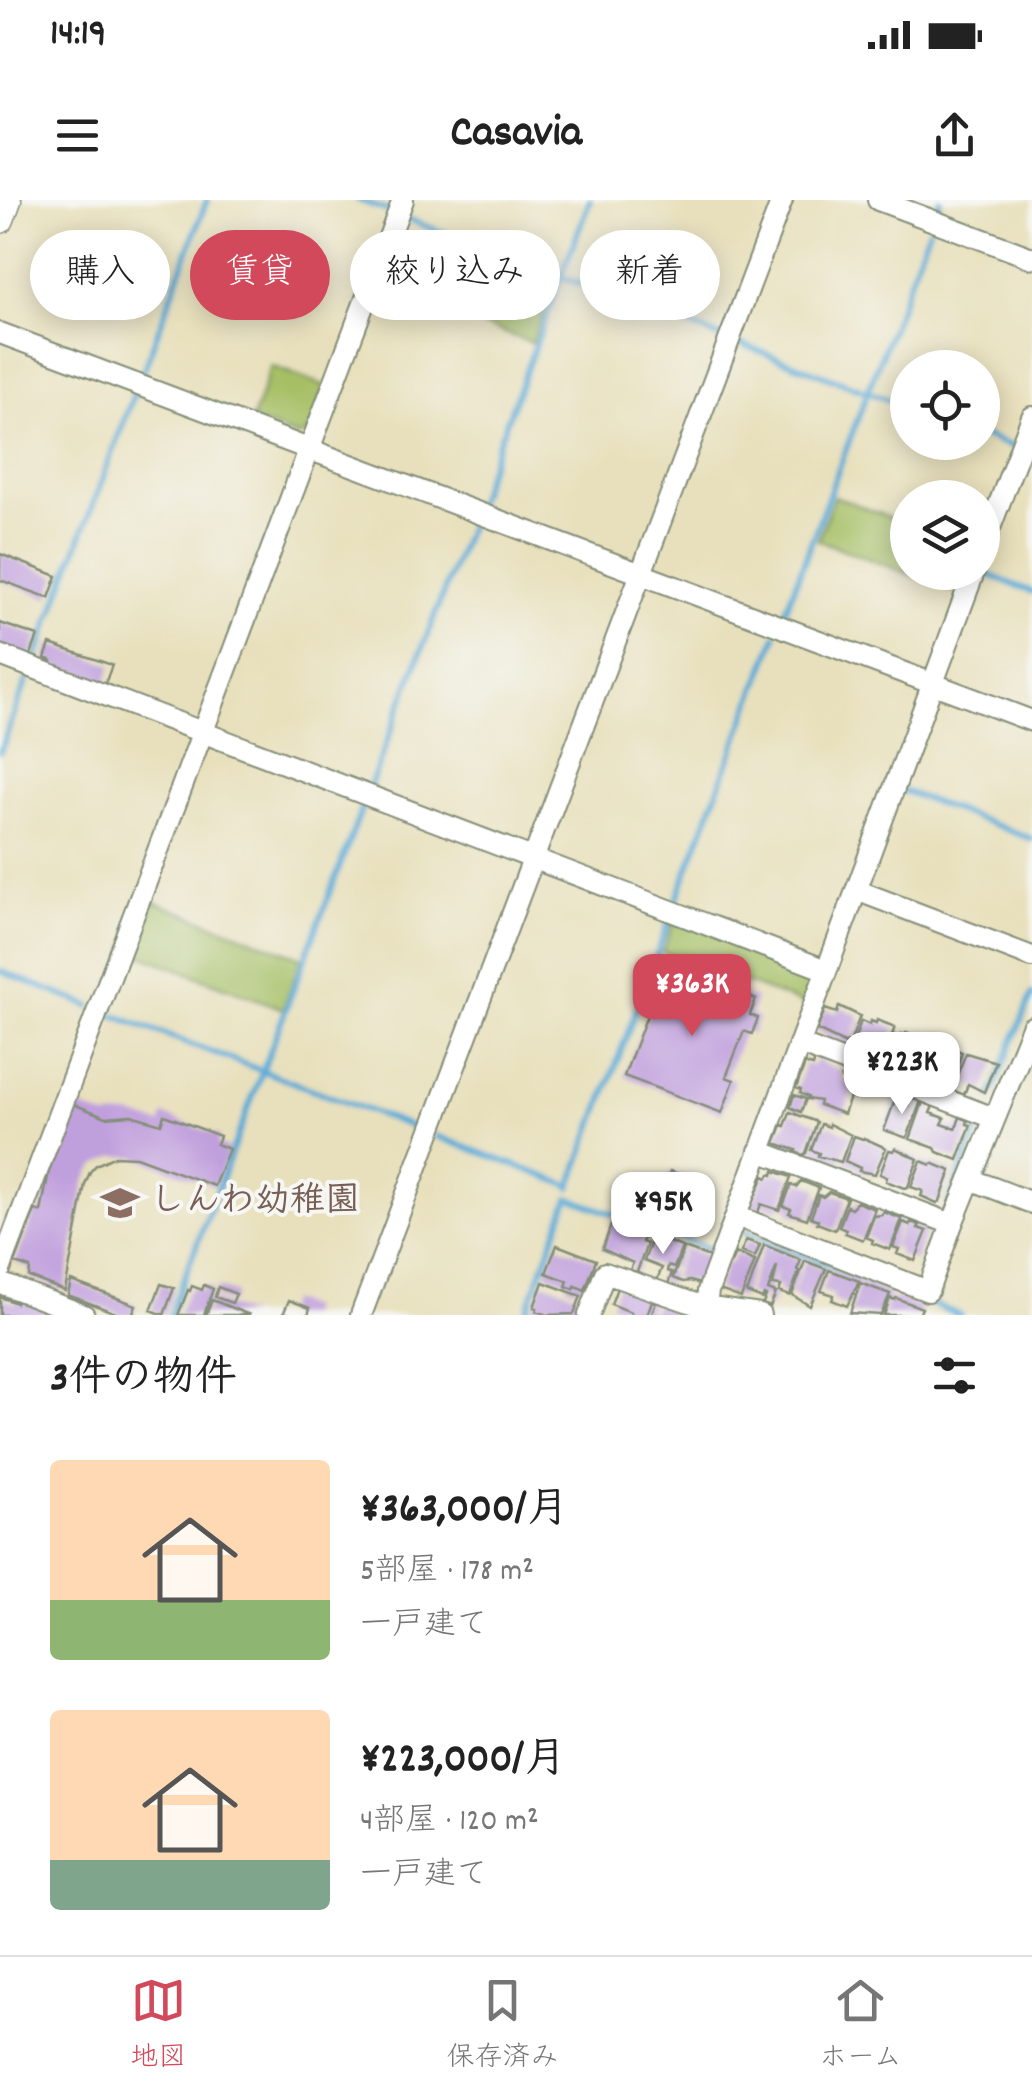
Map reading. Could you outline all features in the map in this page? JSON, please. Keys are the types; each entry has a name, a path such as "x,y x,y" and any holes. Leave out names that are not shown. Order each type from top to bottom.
{"street":[{"path":"0,219 7,200"},
{"path":"0,1270 402,200"},
{"path":"362,1315 782,200"},
{"path":"878,200 1032,258"},
{"path":"0,333 1032,721"},
{"path":"1000,501 1032,417"},
{"path":"705,1311 708,1291 967,590"},
{"path":"0,655 826,970"},
{"path":"856,890 1032,958"},
{"path":"736,1216 928,1291 1032,1027"},
{"path":"799,1044 994,1118"},
{"path":"760,1151 952,1224"},
{"path":"970,1179 1032,1203"},
{"path":"589,1315 605,1273 705,1311 760,1315"},
{"path":"0,1284 84,1315"}],"green space":[{"path":"470,320 540,320 532,343"},
{"path":"271,366 326,386 309,433 298,437 252,420"},
{"path":"834,496 890,517 890,567 818,540"},
{"path":"144,898 302,958 283,1009 125,949"},
{"path":"676,916 817,975 806,1005 663,952"}],"building":[{"path":"0,554 57,576 49,598 0,580"},
{"path":"0,623 38,636 28,662 0,651"},
{"path":"50,644 112,665 105,684 51,664 45,658"},
{"path":"666,965 756,999 750,1015 758,1018 752,1034 744,1031 726,1077 734,1080 722,1113 624,1076"},
{"path":"839,1006 860,1016 850,1043 846,1044 817,1030 825,1009 837,1013"},
{"path":"877,1020 895,1027 884,1056 862,1045 864,1057 850,1052 861,1021 870,1025"},
{"path":"906,1033 929,1041 918,1069 902,1063 899,1070 884,1064 894,1035 901,1038"},
{"path":"930,1045 945,1045 962,1052 953,1078 935,1074 923,1064"},
{"path":"966,1053 996,1062 984,1092 968,1084 964,1095 951,1090"},
{"path":"815,1060 843,1072 841,1079 855,1084 844,1114 819,1105 820,1101 808,1099 796,1088 805,1064 813,1066"},
{"path":"794,1095 806,1099 801,1112 790,1107"},
{"path":"911,1097 921,1101 907,1138 884,1130 895,1100 908,1105"},
{"path":"923,1102 933,1106 930,1113 945,1118 942,1124 956,1129 960,1117 968,1120 971,1125 958,1160 910,1139"},
{"path":"73,1104 106,1117 131,1115 161,1124 164,1115 220,1136 217,1144 229,1149 214,1186 136,1157 115,1156 96,1165 85,1184 65,1291 29,1277 30,1268 15,1263 35,1210 41,1212 49,1171"},
{"path":"790,1112 817,1122 803,1155 775,1143"},
{"path":"821,1124 851,1135 841,1162 811,1150"},
{"path":"854,1136 886,1148 875,1174 859,1171 860,1168 845,1161"},
{"path":"895,1148 918,1159 908,1187 886,1181 887,1177 880,1174 889,1150"},
{"path":"921,1161 951,1171 937,1203 911,1187"},
{"path":"670,1171 691,1179 676,1220 652,1211"},
{"path":"774,1171 791,1177 779,1210 761,1204 757,1215 751,1213 764,1176 768,1178"},
{"path":"801,1181 819,1188 807,1219 789,1213 791,1209 783,1206 791,1185 796,1187"},
{"path":"829,1192 847,1198 835,1230 811,1217 819,1195 823,1197"},
{"path":"857,1202 875,1209 863,1240 839,1227 847,1206 851,1208"},
{"path":"884,1212 902,1219 890,1250 866,1237 874,1216"},
{"path":"613,1220 646,1232 642,1242 647,1244 637,1272 630,1270 633,1263 602,1249"},
{"path":"903,1222 920,1225 918,1228 927,1231 915,1261 897,1254 899,1249 893,1247"},
{"path":"653,1236 682,1247 674,1268 668,1266 667,1271 672,1273 668,1284 657,1280 662,1268 644,1261"},
{"path":"746,1240 760,1245 755,1257 741,1252"},
{"path":"557,1245 596,1260 585,1290 566,1286 568,1281 546,1273"},
{"path":"764,1245 801,1260 790,1296 779,1292 781,1286 773,1285 777,1266 768,1290 776,1293 770,1307 763,1304 766,1296 762,1299 747,1293"},
{"path":"684,1248 710,1257 700,1284 673,1278"},
{"path":"735,1253 755,1261 741,1298 717,1289 727,1262 731,1263"},
{"path":"805,1261 826,1269 810,1306 792,1295"},
{"path":"829,1270 859,1281 847,1306 832,1300 834,1295 821,1291"},
{"path":"71,1281 136,1305 132,1315 121,1315 68,1295"},
{"path":"543,1282 581,1296 574,1314 547,1315 536,1311"},
{"path":"860,1283 890,1294 881,1315 850,1313"},
{"path":"161,1284 174,1288 164,1315 151,1310"},
{"path":"204,1285 213,1289 204,1315 178,1315 188,1290 192,1286 202,1290"},
{"path":"618,1285 653,1298 647,1315 634,1315 611,1304"},
{"path":"218,1287 236,1294 232,1303 215,1297"},
{"path":"0,1297 50,1311 48,1315 0,1315"},
{"path":"890,1298 922,1308 919,1315 884,1315"},
{"path":"212,1300 250,1315 206,1315"},
{"path":"289,1300 310,1308 308,1315 284,1312"},
{"path":"656,1302 663,1302 696,1315 651,1315"}],"waterway":[{"path":"141,377 207,200"},
{"path":"358,200 391,212"},
{"path":"476,503 590,200"},
{"path":"934,217 940,200"},
{"path":"402,217 723,338"},
{"path":"783,617 929,229"},
{"path":"735,342 890,400"},
{"path":"34,663 134,394"},
{"path":"1000,442 1013,447"},
{"path":"369,789 469,525"},
{"path":"1000,579 1032,592"},
{"path":"675,904 776,636"},
{"path":"0,752 29,675"},
{"path":"901,790 1032,839"},
{"path":"170,1315 365,800"},
{"path":"570,1188 671,916"},
{"path":"0,971 90,1006"},
{"path":"991,1096 1032,994"},
{"path":"105,1012 423,1131"},
{"path":"948,1203 977,1130"},
{"path":"436,1136 571,1186"},
{"path":"525,1315 569,1198 712,1250"},
{"path":"743,1232 960,1315"},
{"path":"921,1270 933,1241"}],"place":[{"name":"しんわ幼稚園","path":"120,1203"}]}
